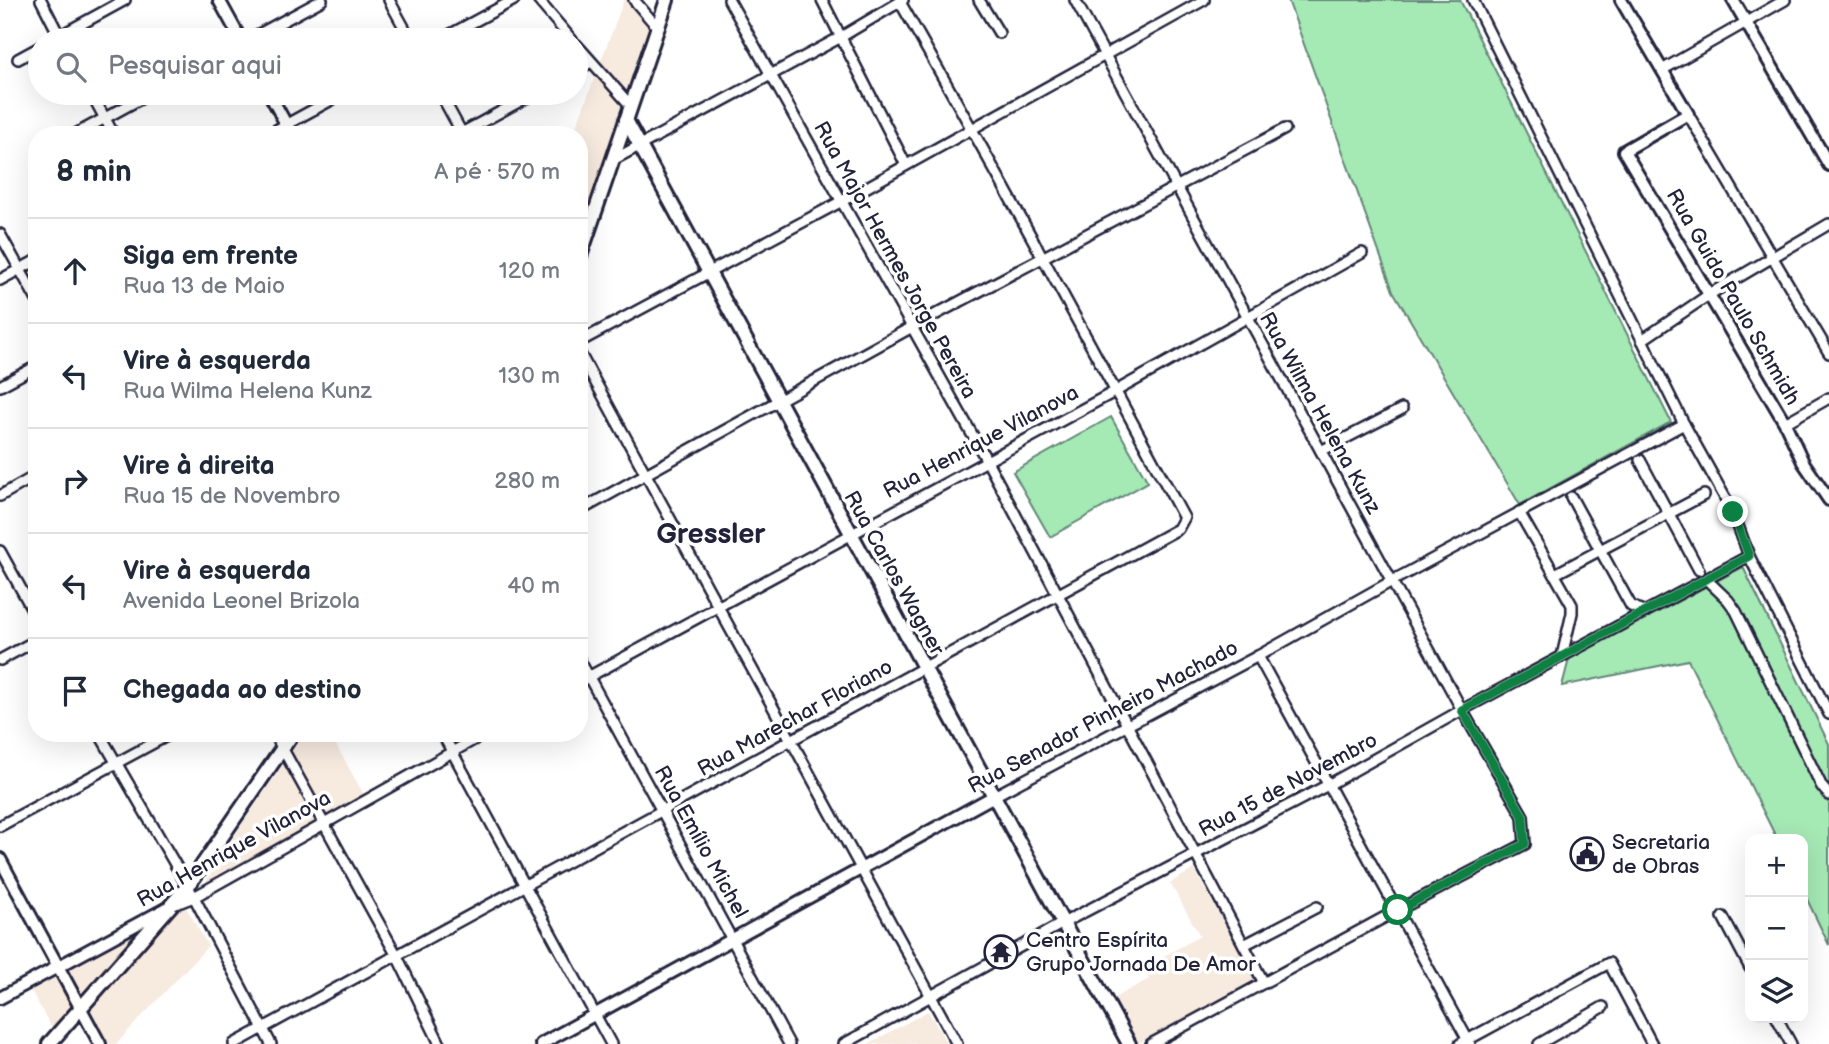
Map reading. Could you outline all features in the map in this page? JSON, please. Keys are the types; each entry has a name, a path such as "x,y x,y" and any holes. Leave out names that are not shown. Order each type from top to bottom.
{"main road":[{"path":"588,231 667,0"},
{"name":"Rua Carlos Wagner","path":"626,120 1129,1044"},
{"path":"49,1044 173,905 191,892 287,742"}],"street":[{"path":"41,0 53,28"},
{"path":"77,28 125,0"},
{"path":"219,0 234,28"},
{"path":"270,28 322,0"},
{"path":"389,0 404,28"},
{"path":"462,28 514,0"},
{"path":"538,0 562,28"},
{"path":"634,0 658,28"},
{"name":"Rua Major Hermes Jorge Pereira","path":"729,0 987,461 1264,983"},
{"path":"822,0 906,165"},
{"path":"979,0 999,33"},
{"name":"Rua Wilma Helena Kunz","path":"1076,0 1462,710 1523,816 1525,844 1398,910"},
{"path":"588,337 842,201 1204,0"},
{"path":"1473,0 1684,424 1733,512 1749,556 1829,714"},
{"path":"1621,0 1829,353"},
{"path":"1733,0 1829,165"},
{"path":"1662,70 1785,0"},
{"path":"611,161 841,37 902,1 1116,391"},
{"path":"18,59 28,54"},
{"path":"588,58 631,106"},
{"path":"98,105 109,126"},
{"path":"90,126 129,105"},
{"path":"276,105 286,124"},
{"path":"283,126 322,105"},
{"path":"446,105 457,126"},
{"path":"475,126 513,105"},
{"name":"Rua Guido Paulo Schmidh","path":"1688,114 1625,151 1785,423 1803,462 1829,500"},
{"path":"588,506 912,327 1284,129"},
{"path":"1642,340 1710,294 1829,224"},
{"path":"0,233 28,284"},
{"name":"Rua Henrique Vilanova","path":"589,677 1116,391 1362,253"},
{"path":"0,280 28,264"},
{"path":"588,369 957,1044"},
{"path":"0,386 28,371"},
{"name":"Rua Marechar Floriano","path":"234,1044 663,813 791,740 1178,529 1184,518 1116,391"},
{"path":"1785,423 1829,398"},
{"path":"1321,452 1402,409"},
{"name":"Rua Senador Pinheiro Machado","path":"541,1044 1684,424"},
{"path":"1640,460 1699,570"},
{"path":"0,496 28,480"},
{"path":"1555,574 1704,495"},
{"path":"1571,497 1631,606 1644,612"},
{"path":"1520,512 1572,605 1562,656"},
{"path":"0,551 28,602"},
{"name":"Rua 15 de Novembro","path":"844,1044 1063,923 1328,785 1749,556"},
{"path":"1706,579 1736,611 1822,787 1829,795"},
{"path":"0,660 28,645"},
{"path":"1258,656 1398,910 1466,1043 1609,963 1652,1044"},
{"name":"Rua Emílio Michel","path":"589,677 789,1044"},
{"path":"104,742 191,892 271,1044"},
{"path":"0,826 156,742"},
{"path":"278,742 397,956 440,1044"},
{"path":"447,742 611,1044"},
{"name":"Rua Henrique Vilanova","path":"191,892 470,742"},
{"path":"0,859 100,1044"},
{"name":"Rua Henrique Vilanova","path":"0,998 173,905"},
{"path":"1244,945 1317,907"},
{"path":"1151,1044 1398,910"},
{"path":"1723,918 1746,960"},
{"path":"1539,1044 1603,1007"},
{"path":"1780,1023 1791,1044"}],"shaded area":[{"path":"624,0 629,0 653,27 588,218 588,126 576,126 584,105 588,105 588,95"},
{"path":"299,742 336,742 364,795 205,883"},
{"path":"1194,869 1255,979 1139,1043 1114,998 1149,979 1143,968 1200,936 1170,883"},
{"path":"186,907 208,946 116,1044 107,1044 83,999 53,1030 31,991"},
{"path":"928,1011 947,1044 868,1044"}],"green space":[{"path":"1288,0 1460,0 1671,422 1520,505 1393,291"},
{"path":"1111,417 1148,482 1050,537 1013,472"},
{"path":"1743,567 1829,744 1829,945 1808,901 1808,834 1775,834 1688,660 1562,686 1569,659"}],"place":[{"name":"Secretaria de Obras","path":"1587,854"},
{"name":"Centro Espírita Grupo Jornada De Amor","path":"1001,952"}],"district":[{"name":"Gressler","path":"711,534"}],"route":[{"path":"1398,910 1525,844 1523,816 1462,710 1749,556 1733,512"}]}
